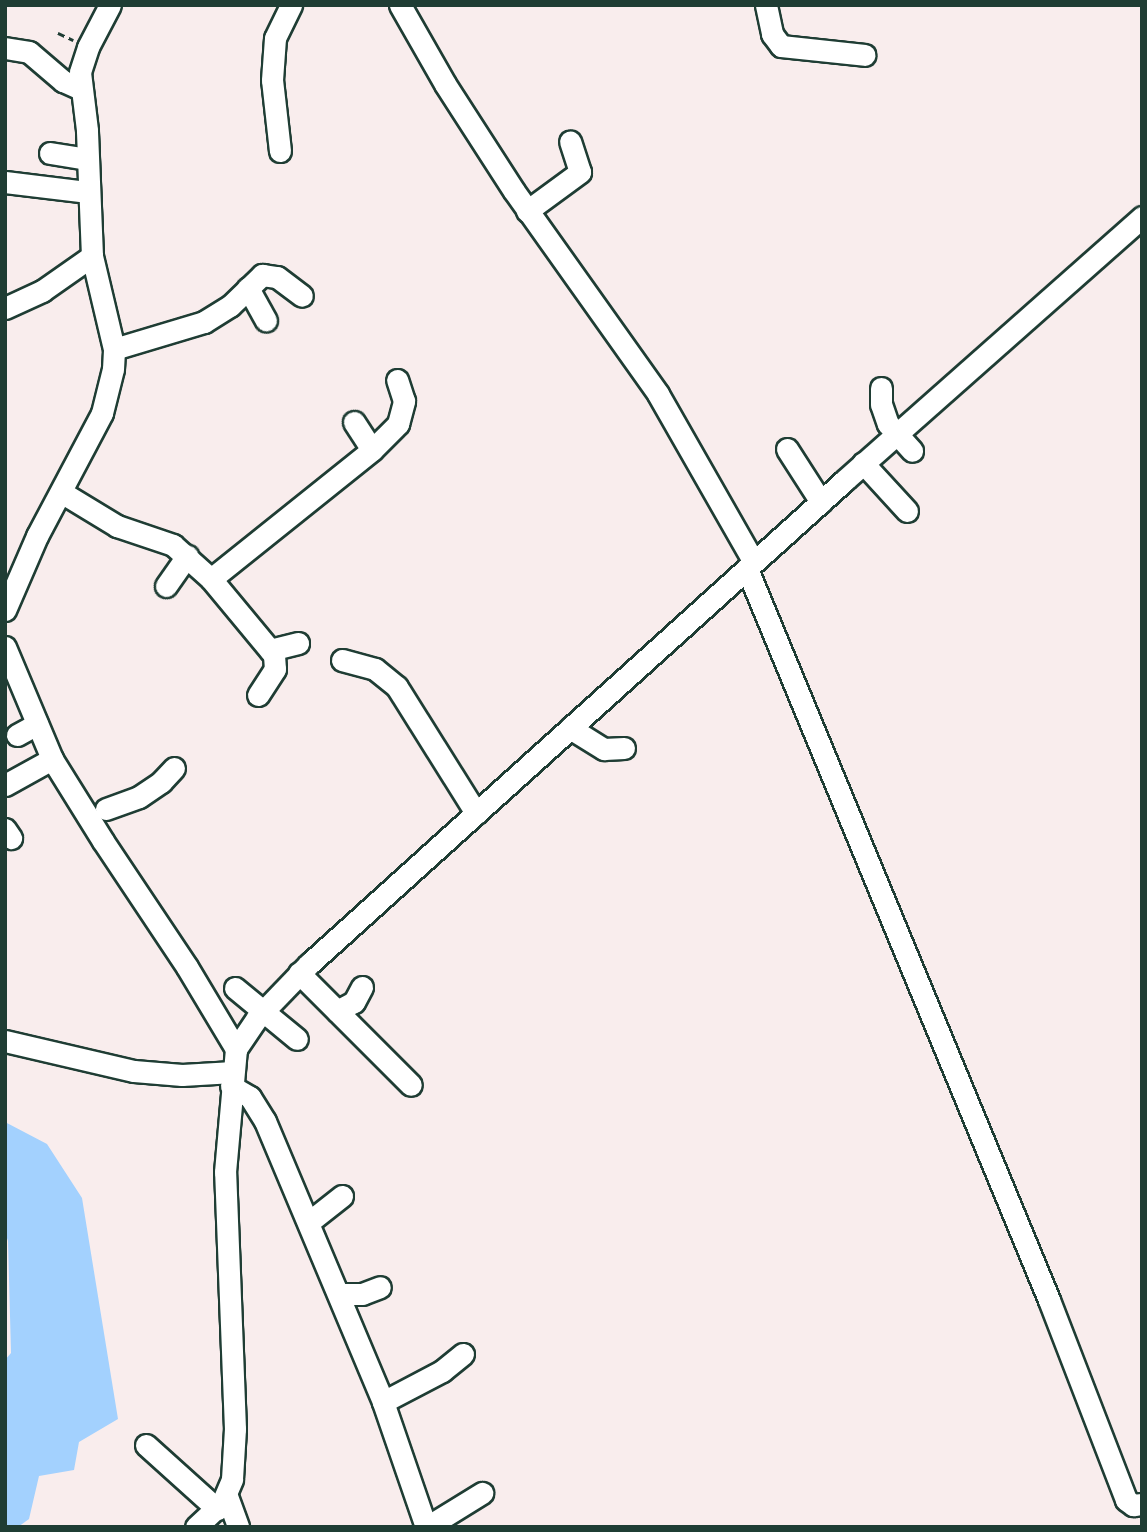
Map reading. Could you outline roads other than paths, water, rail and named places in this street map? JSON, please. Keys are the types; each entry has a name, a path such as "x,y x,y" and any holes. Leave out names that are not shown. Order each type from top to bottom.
{"street":[{"path":"5,610 37,537 102,413 113,369 114,349 92,257 88,159 80,72 88,47 110,5"},
{"path":"280,151 272,80 275,38 291,5"},
{"path":"400,5 445,83 527,211 658,394 751,565 1044,1287 1126,1500 1133,1506 1142,1504"},
{"path":"766,5 772,34 781,46 865,55"},
{"path":"5,48 29,52 62,81 81,89"},
{"path":"527,211 580,172 570,142"},
{"path":"50,153 88,159"},
{"path":"5,182 88,192"},
{"path":"196,1527 222,1502 232,1479 234,1429 225,1172 236,1049 262,1012 299,973 863,463 1142,217"},
{"path":"5,309 18,291 57,282 92,257"},
{"path":"114,349 204,322 230,306 267,274 277,277 302,296"},
{"path":"248,288 266,320"},
{"path":"211,579 372,450 398,424 402,413 403,393 397,380"},
{"path":"881,388 883,413 896,435 912,452"},
{"path":"354,422 372,450"},
{"path":"787,449 821,502"},
{"path":"863,463 907,511"},
{"path":"61,492 117,526 163,540 187,556 211,579 270,650 276,662 275,669 258,695"},
{"path":"166,586 187,556"},
{"path":"270,650 298,643"},
{"path":"7,657 52,759 96,813 236,1049"},
{"path":"342,660 376,669 397,687 476,813"},
{"path":"17,735 37,724"},
{"path":"570,729 604,749 624,748"},
{"path":"5,785 52,759"},
{"path":"96,813 139,797 161,782 174,768"},
{"path":"299,973 411,1085"},
{"path":"337,1011 354,1002 362,987"},
{"path":"235,988 297,1039"},
{"path":"5,1041 134,1071 232,1079 245,1091 257,1105 309,1222 383,1402 427,1527 482,1493"},
{"path":"309,1222 342,1196"},
{"path":"339,1294 362,1294 380,1287"},
{"path":"383,1402 435,1375 463,1354"},
{"path":"146,1445 222,1502 238,1527"}],"water":[{"path":"5,1122 47,1144 82,1198 118,1419 79,1442 74,1470 39,1476 29,1519 18,1527 5,1527 5,1360 11,1353 8,1241 5,1232"}]}
